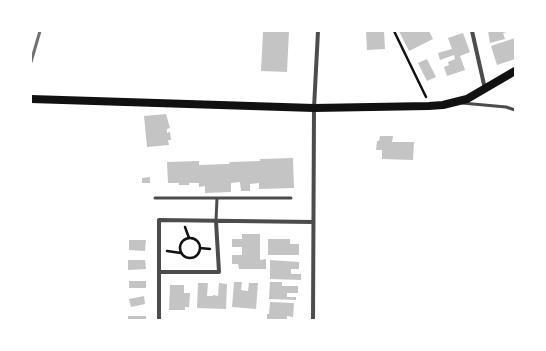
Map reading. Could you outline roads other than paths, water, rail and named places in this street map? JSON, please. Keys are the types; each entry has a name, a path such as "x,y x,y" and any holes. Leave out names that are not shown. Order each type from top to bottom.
{"main road":[{"path":"31,99 314,108 429,106 456,103 467,99 515,71"}],"street":[{"path":"313,320 314,108 318,31"},
{"path":"472,31 485,89"},
{"path":"159,320 159,220 314,222"},
{"path":"159,272 219,272 216,221"}],"lane":[{"path":"456,103 506,107 515,110"},
{"path":"155,198 291,198"},
{"path":"216,221 217,198"}],"railway":[{"path":"31,62 40,31"}]}
